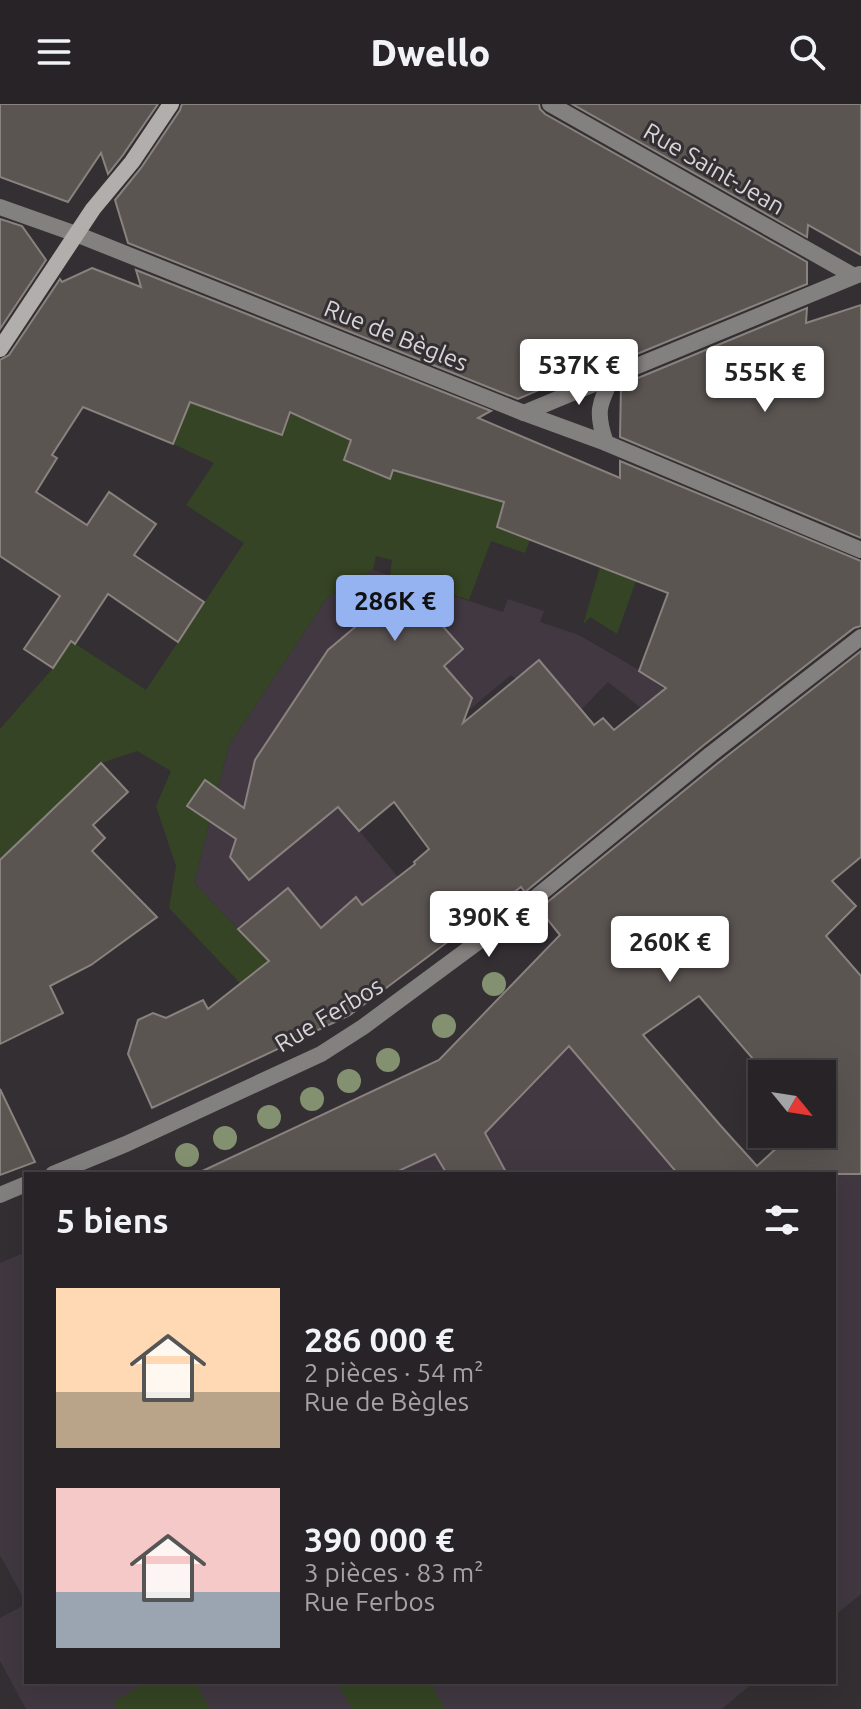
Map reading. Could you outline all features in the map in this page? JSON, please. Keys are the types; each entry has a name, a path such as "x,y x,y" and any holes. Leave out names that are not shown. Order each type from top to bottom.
{"street":[{"path":"0,349 93,209 132,162 171,104"},
{"name":"Rue Saint-Jean","path":"550,104 858,275"},
{"name":"Rue de Bègles","path":"0,207 76,234 606,443 861,550"},
{"path":"524,413 858,275"},
{"path":"606,443 600,425 599,404 613,376"},
{"name":"Rue Ferbos","path":"58,1172 321,1054 363,1027 513,916 711,754 861,637"},
{"path":"0,1195 24,1185"}],"shaded area":[{"path":"373,570 503,612 508,599 544,611 540,622 579,635 639,670 678,700 655,719 608,682 581,710 539,660 516,679 511,675 345,814 398,877 362,905 356,898 321,928 288,889 238,929 194,883 229,745 327,598"},
{"path":"560,935 762,1172 200,1172 439,1060"},
{"path":"861,1126 861,1594 836,1614 836,1172 811,1172"},
{"path":"24,1253 24,1599 0,1555 0,1263"},
{"path":"24,1605 24,1684 752,1684 722,1709 26,1709 0,1661 0,1618"}],"green space":[{"path":"190,402 281,435 290,412 353,434 344,460 389,479 397,460 438,483 505,502 497,522 507,526 544,504 525,553 491,541 469,600 390,575 392,560 376,556 373,570 327,598 229,745 194,883 329,1024 255,999 169,908 176,866 156,806 171,771 137,751 101,763 0,866 0,729 53,668 71,641 146,690 244,543 186,505 214,463 173,444"},
{"path":"600,567 636,581 617,634 590,617 583,625"},
{"path":"144,1684 196,1684 210,1709 117,1709 113,1702"},
{"path":"338,1684 431,1684 445,1709 352,1709"}],"building":[{"path":"0,104 158,104 108,174 101,153 68,202 0,177"},
{"path":"182,104 539,104 545,114 807,262 807,284 620,361 620,355 518,399 128,243 115,200 141,168"},
{"path":"572,104 861,104 861,255 808,225 807,237"},
{"path":"0,219 22,226 46,260 0,329"},
{"path":"92,268 141,287 136,270 491,411 478,418 620,478 620,461 861,561 861,626 854,628 704,745 525,892 521,887 350,1015 152,1108 128,1054 138,1020 153,1013 166,1018 203,1000 208,1009 269,961 238,929 288,888 321,928 356,897 362,905 415,864 429,849 394,802 359,831 338,807 249,880 230,857 236,839 187,806 205,780 244,808 255,760 328,650 381,605 440,623 463,649 444,666 472,698 463,723 539,660 594,725 603,718 614,730 666,688 639,671 668,593 497,527 504,502 393,470 390,479 344,460 351,440 290,412 282,435 190,402 173,444 83,407 52,455 57,458 36,492 87,525 109,492 156,524 134,555 204,602 178,642 108,594 75,644 71,641 53,668 24,649 60,596 0,556 0,360 9,355 60,279 62,282"},
{"path":"861,305 861,538 620,437 621,385 807,308 806,323"},
{"path":"861,651 861,857 832,881 856,906 826,936 861,976 861,1174 676,1172 569,1046 485,1133 506,1172 446,1172 435,1154 396,1172 200,1172 439,1060 560,935 539,909"},
{"path":"101,763 128,792 93,825 105,838 92,851 157,917 91,965 50,986 63,1013 0,1044 0,860"},
{"path":"0,1089 35,1162 0,1175"}]}
